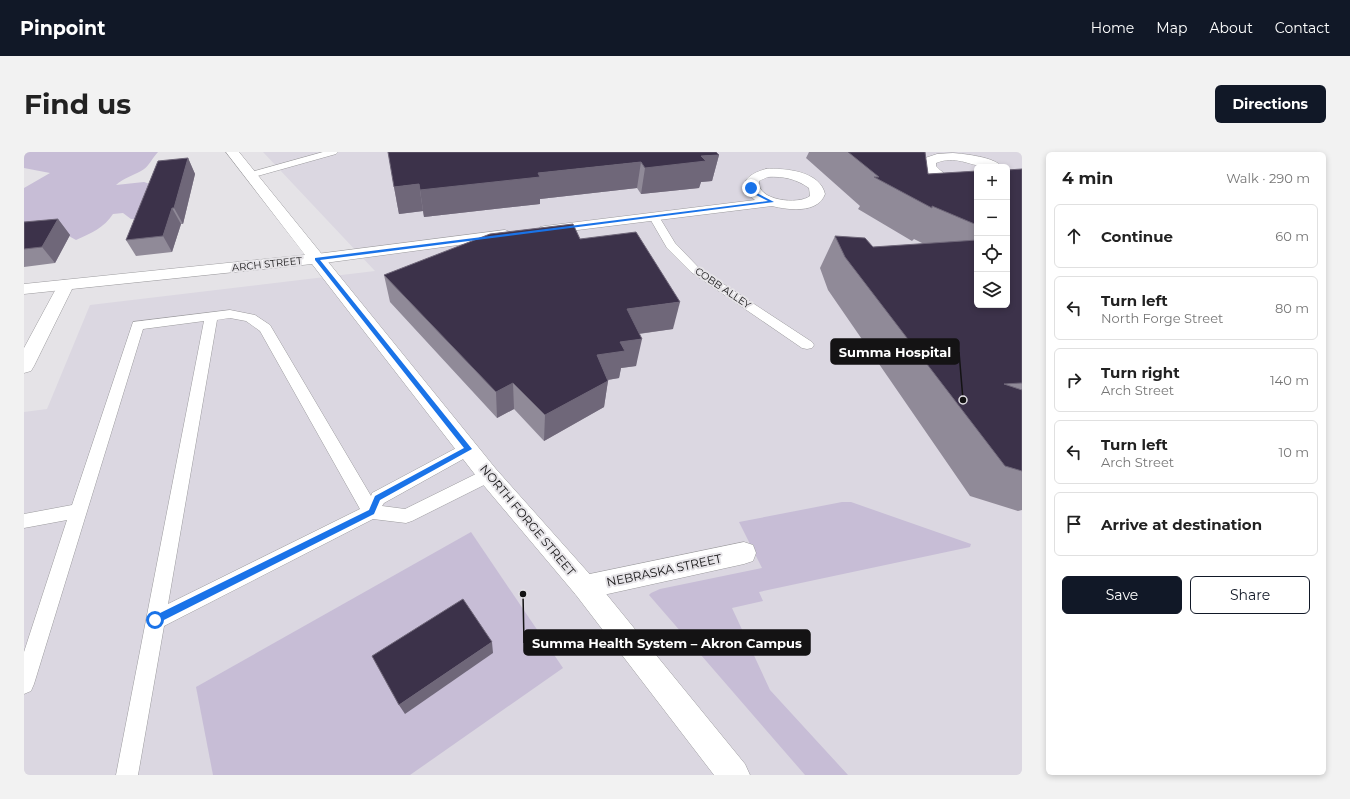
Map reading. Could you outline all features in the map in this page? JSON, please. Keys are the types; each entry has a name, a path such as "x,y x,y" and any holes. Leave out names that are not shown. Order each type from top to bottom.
{"street":[{"name":"NORTH FORGE STREET","path":"232,152 488,475 585,587 734,775"},
{"path":"974,186 951,182 933,171 929,166 930,161 934,158 935,154 974,158 988,164"},
{"path":"532,232 772,202"},
{"name":"ARCH STREET","path":"24,289 317,259 516,234"},
{"path":"24,366 66,285"},
{"name":"NEBRASKA STREET","path":"585,587 744,553"}],"lane":[{"path":"251,175 333,152"},
{"name":"COBB ALLEY","path":"654,217 668,244 679,257 695,270 807,345"},
{"path":"24,684 138,326 230,314 250,318 265,328 372,512"},
{"path":"127,775 211,316"},
{"path":"372,512 378,498 468,449"},
{"path":"155,620 372,512 406,516 488,475"},
{"path":"24,521 79,511"}],"shaded area":[{"path":"24,152 158,152 144,169 116,185 144,182 150,184 157,220 131,219 123,213 113,214 101,227 76,240 58,230 24,254 24,188 50,173 24,168"},
{"path":"263,152 1022,152 1022,775 24,775 24,412 47,409 90,305 375,271"},
{"path":"842,502 851,502 971,544 970,547 759,592 763,601 732,608 770,690 848,775 805,775 649,595 660,589 762,568 739,522"},
{"path":"471,532 563,668 410,775 213,775 196,687"}],"building":[{"path":"388,152 716,152 719,155 701,156 706,161 645,168 641,162 538,173 540,177 420,190 419,184 394,187"},
{"path":"848,152 925,152 928,174 974,171 974,224 932,206 932,208 874,177 879,177"},
{"path":"188,158 174,208 172,208 163,236 126,240 158,161"},
{"path":"1022,169 1022,383 1004,384 1022,390 1022,471 1005,466 845,257 835,236 865,238 873,247 974,240 974,308 1010,308 1010,170"},
{"path":"58,219 42,247 24,249 24,222"},
{"path":"573,224 580,239 636,232 680,302 627,309 642,339 620,342 625,351 597,355 608,381 545,415 513,383 496,392 384,275 490,234"},
{"path":"463,599 492,642 399,705 372,656"}],"place":[{"name":"Summa Hospital","path":"963,400"},
{"name":"Summa Health System – Akron Campus","path":"523,594"}],"route":[{"path":"155,620 372,512 378,498 468,449 317,259 772,202 763,198 751,188"}]}
